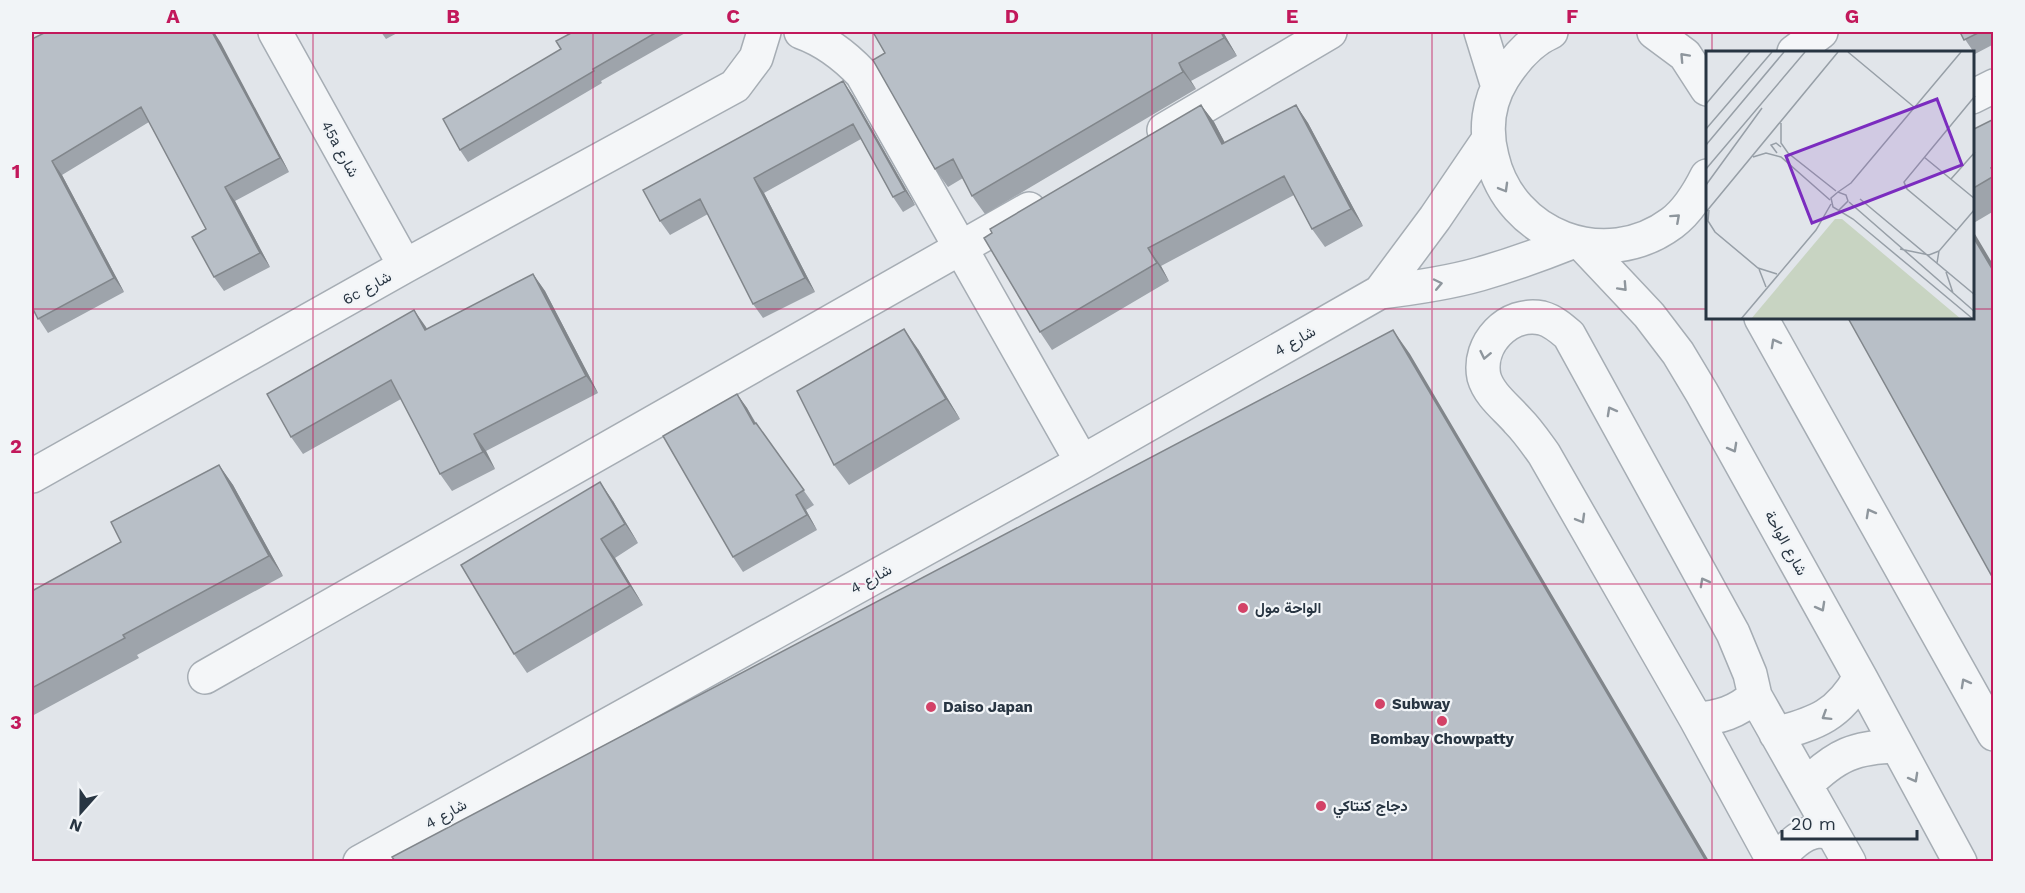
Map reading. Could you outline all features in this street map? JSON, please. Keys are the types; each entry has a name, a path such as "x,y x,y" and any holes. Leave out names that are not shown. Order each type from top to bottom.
{"street":[{"name":"45a شارع","path":"275,32 405,266"},
{"name":"6c شارع","path":"32,476 405,266 735,86 756,58 764,32"},
{"path":"801,32 819,38 842,54 862,74 1082,462"},
{"path":"1481,32 1498,87"},
{"path":"1551,32 1543,35 1516,57 1498,87 1489,113 1488,141 1496,175 1514,205 1540,228 1577,244 1614,246 1644,238 1672,223 1694,201 1706,178"},
{"path":"1654,32 1685,55 1706,86"},
{"path":"1795,51 1821,32"},
{"path":"1136,146 1339,38"},
{"path":"1974,96 1994,86"},
{"name":"شارع 4","path":"1380,292 1488,141"},
{"path":"205,677 962,249 1054,194"},
{"name":"شارع 4","path":"360,861 1082,462 1380,292 1479,275 1577,244"},
{"name":"شارع الواحة","path":"1577,244 1649,315 1678,353 1708,403 1960,861"},
{"path":"1832,833 1817,831 1800,838 1785,849 1775,861 1544,454 1492,393 1485,379 1483,362 1487,346 1496,333 1509,322 1525,317 1542,318 1557,324 1569,335 1732,633 1750,674 1755,696 1849,861"},
{"path":"1762,320 1994,734"},
{"path":"1776,734 1820,721 1837,710 1851,694 1860,677"},
{"path":"1696,719 1713,718 1731,713 1755,696"},
{"path":"1806,785 1823,768 1840,757 1858,750 1897,746"}],"building":[{"path":"46,32 212,32 280,158 225,187 260,253 214,277 192,237 206,229 141,107 52,161 114,278 38,319 32,307 32,39"},
{"path":"573,32 657,32 460,150 443,119 561,49 556,41"},
{"path":"873,32 1221,32 1224,38 1179,63 1183,72 972,196 953,159 935,169 873,60 885,53"},
{"path":"1960,32 1980,32 1964,40"},
{"path":"843,81 905,191 893,197 853,124 754,178 805,278 753,304 700,199 660,221 643,190"},
{"path":"1201,105 1222,144 1296,105 1351,209 1312,229 1284,176 1148,248 1157,263 1040,332 984,238 992,233 990,229"},
{"path":"1994,119 1994,167 1991,168 1994,176 1974,188 1974,129"},
{"path":"1974,238 1994,272 1994,580 1849,320 1974,320"},
{"path":"533,274 586,376 474,434 483,452 440,474 391,380 291,437 267,394 414,310 425,330"},
{"path":"904,329 946,399 834,465 797,391"},
{"name":"الواحة مول","path":"1393,330 1706,861 395,861 392,857"},
{"path":"737,394 754,424 756,423 804,490 796,495 807,515 733,557 663,436"},
{"path":"219,465 269,556 123,635 125,638 32,688 32,591 121,542 111,522"},
{"path":"600,482 625,524 601,539 630,586 514,654 461,565"}],"place":[{"name":"الواحة مول","path":"1243,608"},
{"name":"Subway","path":"1380,704"},
{"name":"Daiso Japan","path":"931,707"},
{"name":"Bombay Chowpatty","path":"1442,721"},
{"name":"دجاج كنتاكي","path":"1321,806"}]}
